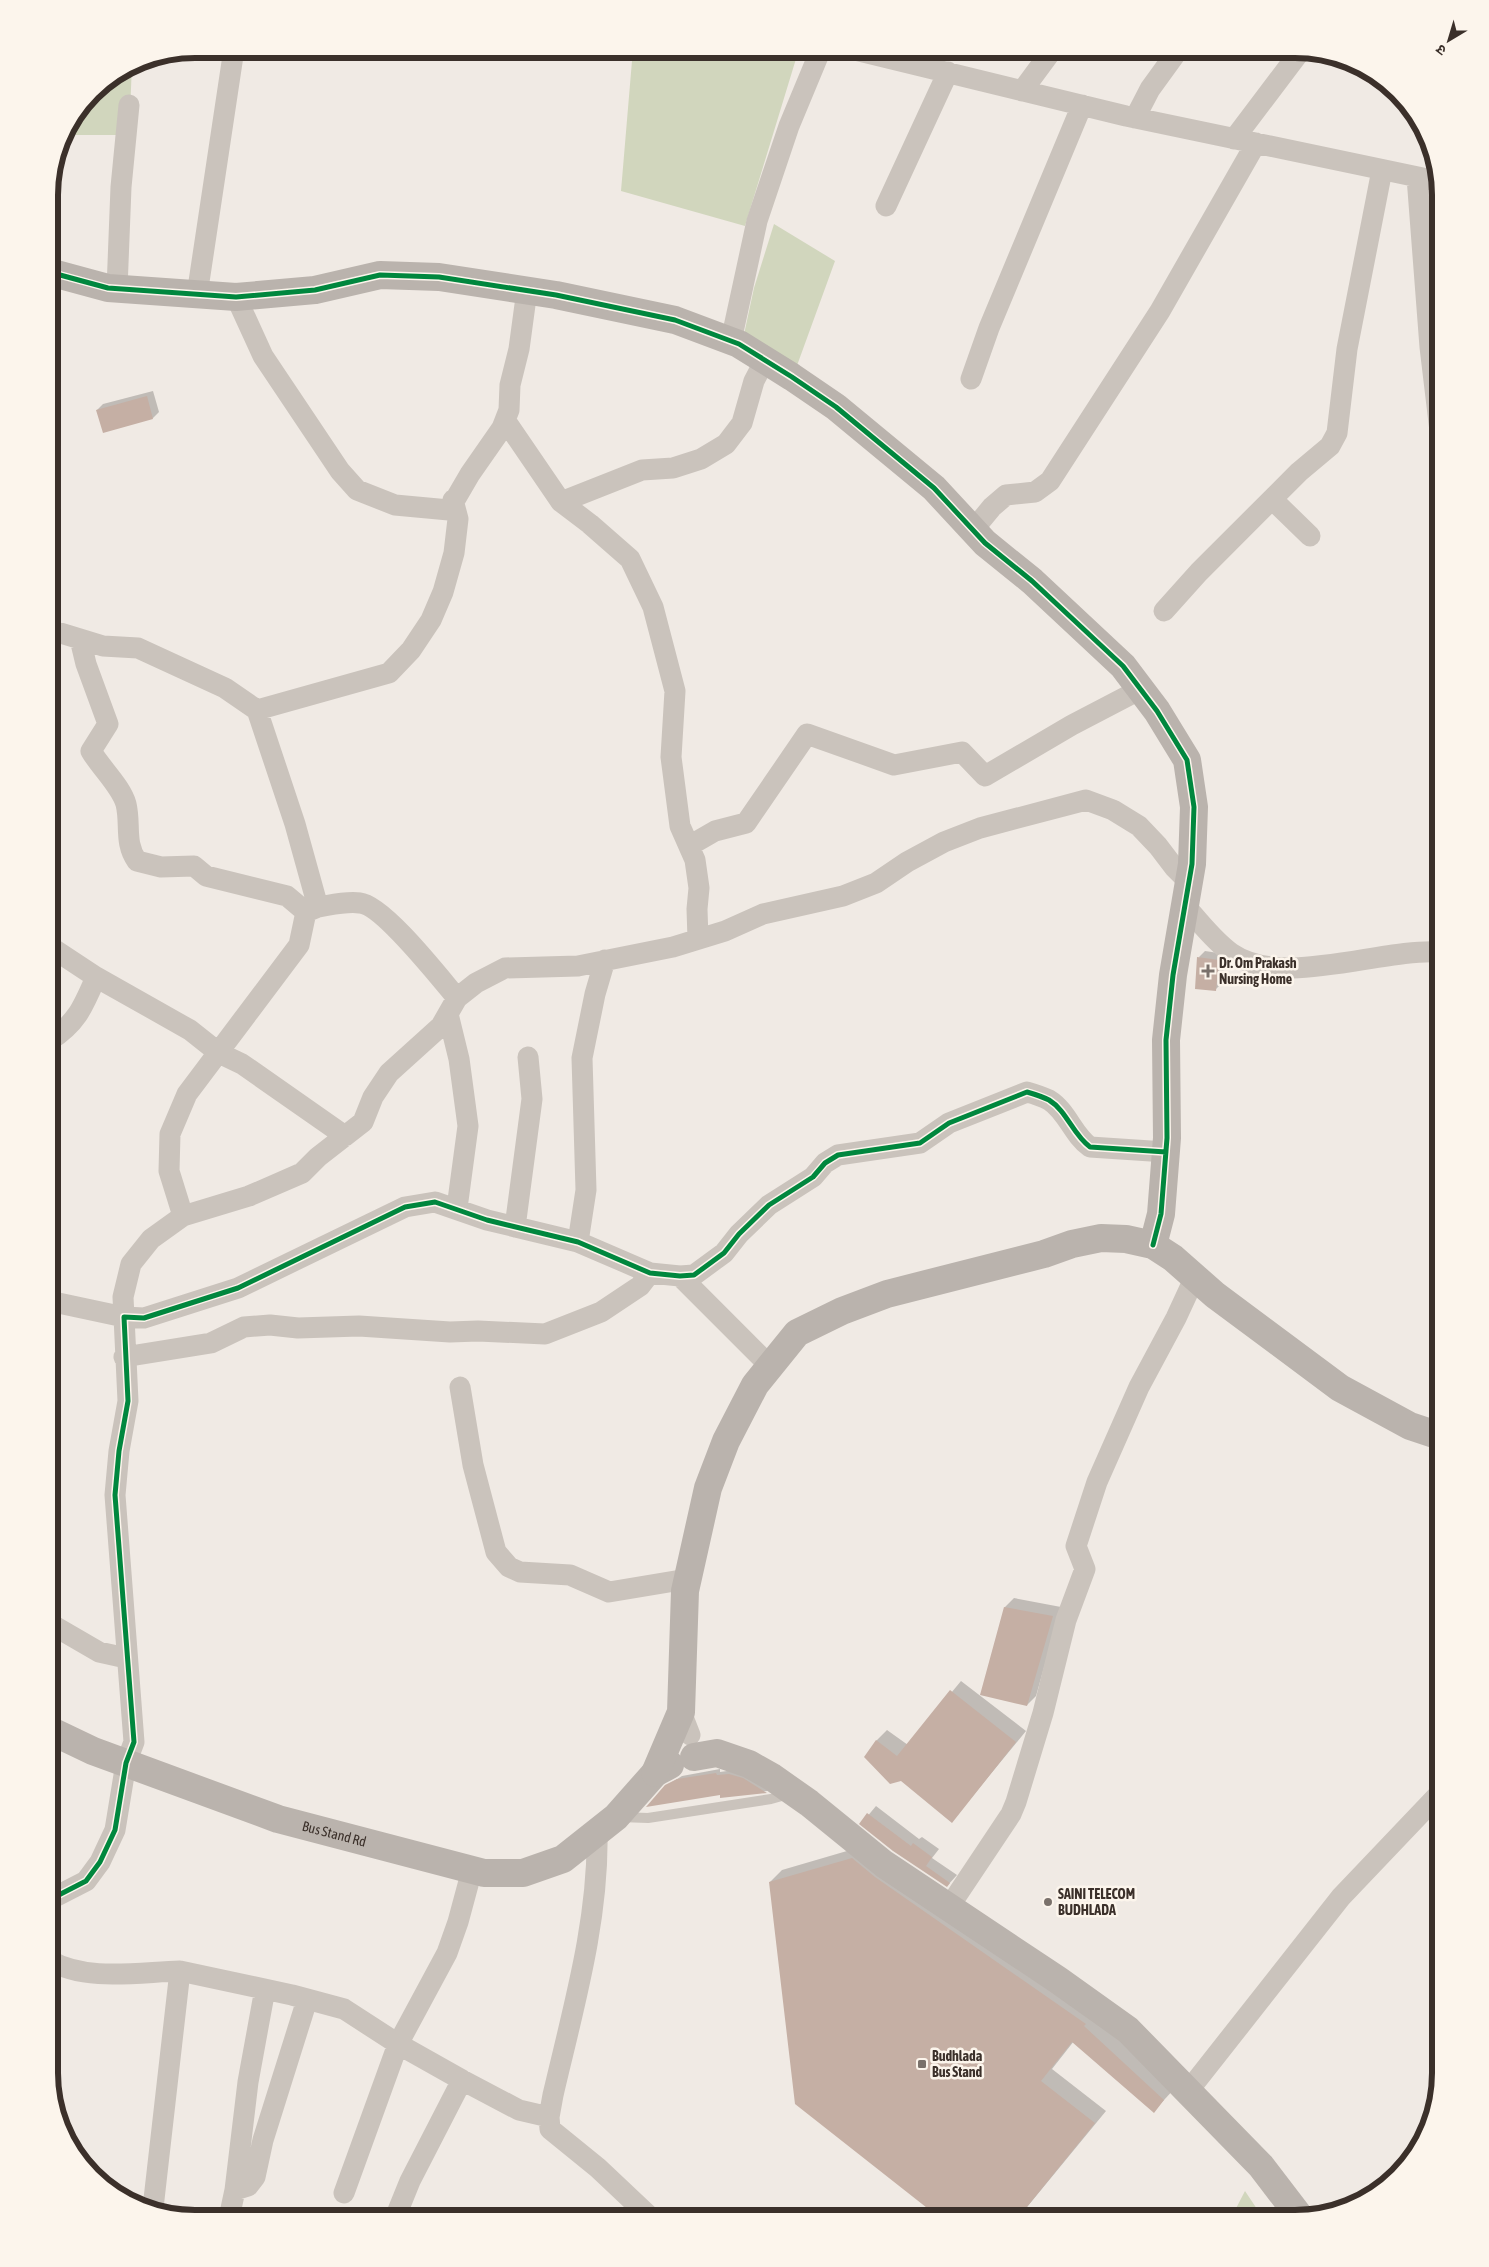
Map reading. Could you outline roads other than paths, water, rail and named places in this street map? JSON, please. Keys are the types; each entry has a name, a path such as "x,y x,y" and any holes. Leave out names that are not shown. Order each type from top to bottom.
{"street":[{"path":"197,295 233,58"},
{"path":"731,341 757,221 789,126 816,58"},
{"path":"889,58 1135,118 1427,179 1430,347 1432,364"},
{"path":"1022,91 1046,58"},
{"path":"1135,118 1150,89 1172,58"},
{"path":"1234,139 1295,58"},
{"path":"886,206 948,72"},
{"path":"117,289 121,186 129,105"},
{"path":"971,379 989,328 1082,105"},
{"path":"973,530 992,507 1006,495 1035,492 1050,482 1160,311 1256,143"},
{"path":"1164,612 1199,572 1299,472 1330,446 1337,433 1347,350 1382,170"},
{"path":"58,274 117,289 236,297 315,290 380,275 439,277 527,290 675,320 731,341 765,360 836,407 934,488 985,543 1032,581 1123,666 1157,711 1187,760 1194,807 1188,894 1173,975 1166,1040 1166,1152 1161,1214 1154,1245"},
{"path":"236,297 262,356 340,471 357,490 395,506 449,510 453,500 502,428 509,410 513,368 519,349 527,290"},
{"path":"561,502 642,470 673,468 701,459 726,444 742,423 754,381 765,360"},
{"path":"505,420 561,502 590,524 630,559 653,607 675,691 671,757 680,826 695,860 700,888 697,909 698,939"},
{"path":"257,710 389,672 411,650 431,620 443,592 454,553 458,519 453,500"},
{"path":"1273,500 1310,536"},
{"path":"58,632 103,646 138,648 225,688 257,710 278,769 312,910 299,946 187,1094 170,1134 169,1171 183,1216"},
{"path":"80,639 86,664 108,724 91,751 126,803 129,844 131,853 137,861 161,867 194,866 206,876 287,896 312,910 360,903 374,908 412,946 453,1006 468,1126 457,1208"},
{"path":"689,846 715,831 746,823 807,734 894,765 962,752 985,776 1072,725 1141,689"},
{"path":"57,1896 86,1881 100,1862 115,1830 126,1762 134,1742 126,1658 115,1495 119,1451 128,1401 124,1357 123,1297 131,1264 151,1239 183,1216 274,1187 302,1173 363,1122 374,1097 389,1073 441,1026 453,1006 476,983 505,968 578,966 673,947 725,931 763,914 843,896 876,883 907,862 944,842 980,828 1086,800 1113,810 1139,826 1158,846 1174,867 1188,894 1232,954 1252,962 1312,968 1354,960 1432,953"},
{"path":"58,952 96,977 190,1030 219,1053 242,1064 345,1136"},
{"path":"578,1242 586,1190 582,1058 595,994 605,960"},
{"path":"58,1035 67,1029 82,1007 96,977"},
{"path":"515,1226 532,1099 528,1057"},
{"path":"57,1303 124,1317 144,1318 238,1288 405,1207 435,1202 457,1208 487,1220 578,1242 650,1273 680,1276 694,1275 708,1266 769,1205 813,1177 825,1163 838,1155 920,1143 949,1123 1027,1092 1050,1101 1066,1117 1081,1141 1090,1148 1166,1152"},
{"path":"1295,2210 1261,2166 1189,2090 1128,2030 884,1864 794,1792 748,1764 684,1747 682,1645 687,1579 708,1488 735,1425 756,1385 797,1333 842,1311 887,1294 1044,1254 1072,1244 1101,1238 1126,1239 1154,1245 1173,1258 1215,1295 1340,1388 1410,1426 1432,1433"},
{"path":"124,1357 211,1343 244,1327 270,1325 298,1328 366,1326 450,1332 496,1331 545,1334 600,1312 640,1286 650,1273"},
{"path":"680,1276 770,1366"},
{"path":"948,1907 1007,1821 1016,1802 1066,1620 1085,1569 1076,1546 1097,1482 1140,1387 1195,1277"},
{"path":"460,1387 473,1465 496,1552 509,1567 520,1572 570,1575 609,1592 687,1579"},
{"path":"57,1627 98,1652 126,1658"},
{"name":"Bus Stand Rd","path":"57,1734 93,1751 278,1819 484,1874 523,1872 562,1859 607,1825 684,1747"},
{"path":"1189,2090 1341,1897 1432,1801"},
{"path":"607,1825 598,1865 591,1919 549,2117 550,2129 598,2168 642,2209"},
{"path":"344,2193 398,2044 447,1953 458,1922 472,1870"},
{"path":"57,1964 74,1971 104,1973 180,1971 265,1989 344,2010 398,2044 519,2110 549,2117"},
{"path":"154,2203 180,1971"},
{"path":"232,2209 248,2082 265,1989"},
{"path":"235,2190 248,2186 255,2177 263,2140 307,2000"},
{"path":"399,2209 410,2181 462,2080"}],"lane":[{"path":"607,1825 771,1799 794,1792"}],"place":[{"name":"Dr. Om Prakash Nursing Home","path":"1208,971"},
{"name":"SAINI TELECOM BUDHLADA","path":"1048,1902"},
{"name":"Budhlada Bus Stand","path":"922,2064"}]}
